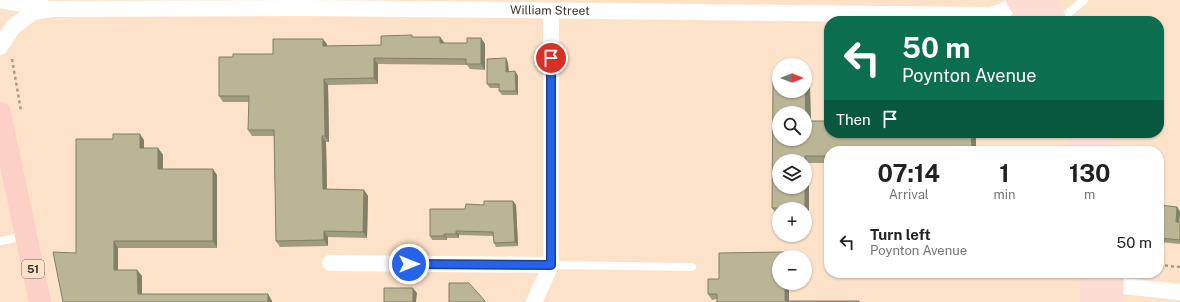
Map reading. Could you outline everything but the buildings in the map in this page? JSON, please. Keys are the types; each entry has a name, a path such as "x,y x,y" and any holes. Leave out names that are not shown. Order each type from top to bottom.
{"highway":[{"name":"51","path":"0,113 40,302"}],"main road":[{"path":"1018,0 1028,16"},
{"path":"1043,0 1053,16"}],"street":[{"name":"William Street","path":"0,0 52,9"},
{"name":"William Street","path":"0,47 13,27 33,12 52,9 302,4 991,15 1005,10 1018,0"},
{"path":"534,302 551,265 543,7"},
{"path":"330,263 551,265"},
{"path":"1091,286 1180,292"}],"lane":[{"path":"1065,16 1084,0"},
{"path":"0,241 27,236"},
{"path":"551,265 692,267"}],"path":[{"path":"1164,265 1180,267"}],"route":[{"path":"409,264 551,265 551,58"}]}
